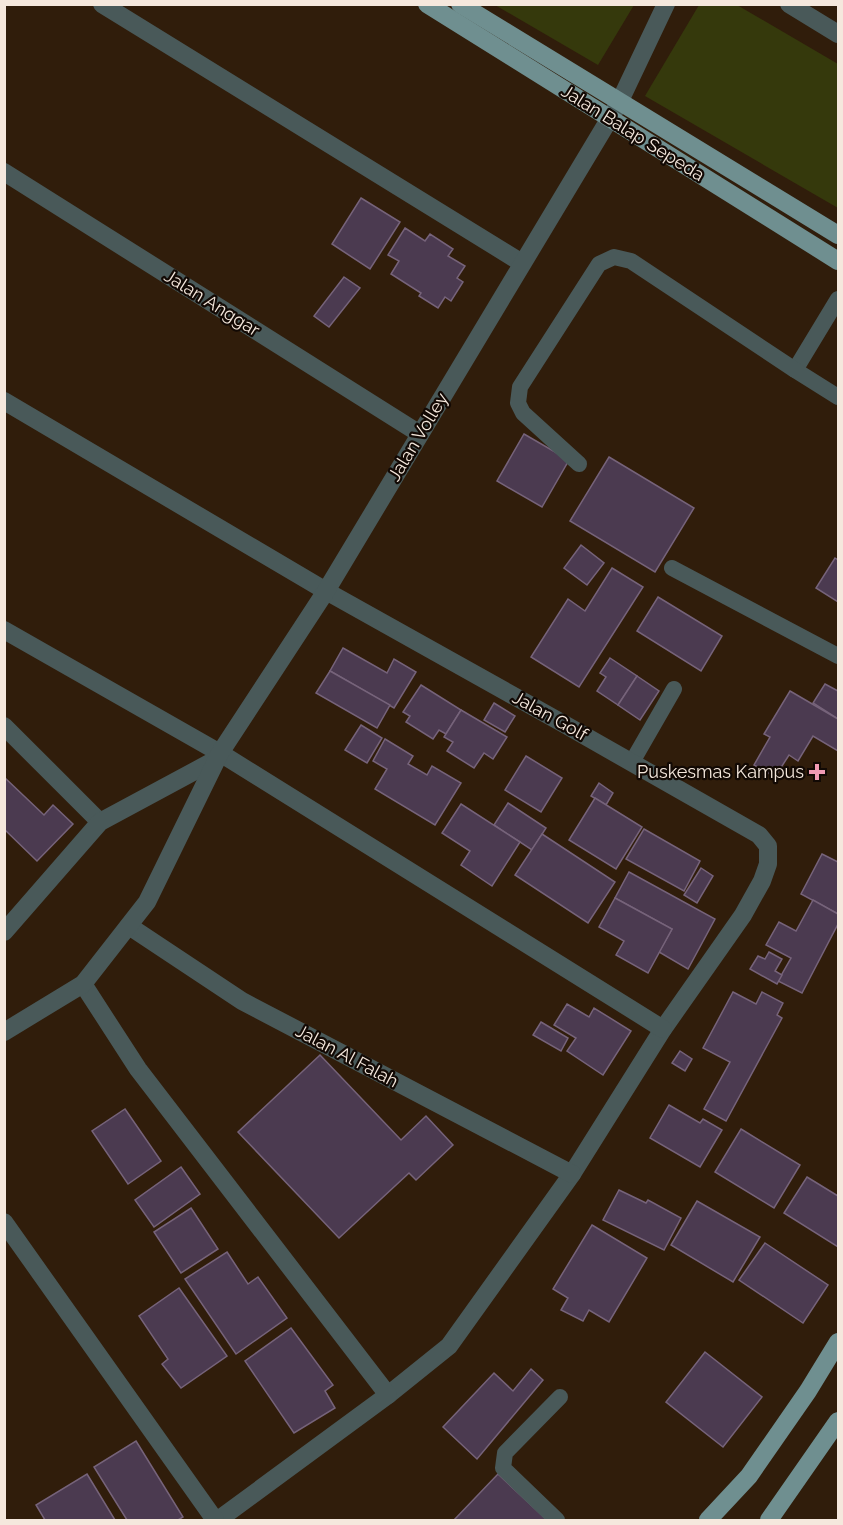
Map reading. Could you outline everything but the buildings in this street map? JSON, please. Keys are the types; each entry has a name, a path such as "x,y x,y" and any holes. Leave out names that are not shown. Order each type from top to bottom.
{"main road":[{"name":"Jalan Balap Sepeda","path":"427,4 838,235"},
{"name":"Jalan Balap Sepeda","path":"460,4 614,111 838,261"},
{"path":"708,1521 749,1476 808,1391 838,1342"},
{"path":"769,1521 838,1421"}],"street":[{"path":"102,4 522,263"},
{"name":"Jalan Volley","path":"83,984 147,902 219,756 326,591 614,111 666,4"},
{"path":"789,4 838,34"},
{"name":"Jalan Anggar","path":"4,172 420,434"},
{"name":"Jalan Golf","path":"4,401 326,591 632,762 766,842 769,849 769,861 762,881 743,915 663,1029"},
{"path":"4,630 219,756 663,1029 572,1174 449,1346 388,1395 216,1521 4,1222"},
{"path":"4,726 100,822"},
{"path":"4,932 100,822 219,756"},
{"name":"Jalan Al Falah","path":"129,926 242,1001 572,1174"},
{"path":"4,1032 83,984 138,1069 388,1395"}],"lane":[{"path":"579,464 523,413 518,403 520,387 599,264 614,257 631,261 838,397"},
{"path":"795,370 838,299"},
{"path":"672,568 838,656"},
{"path":"632,762 674,689"},
{"path":"557,1521 503,1468 505,1453 560,1397"}],"green space":[{"path":"495,5 634,5 598,65"},
{"path":"699,5 737,5 838,64 838,208 645,96"}],"place":[{"name":"Puskesmas Kampus","path":"817,772"}]}
